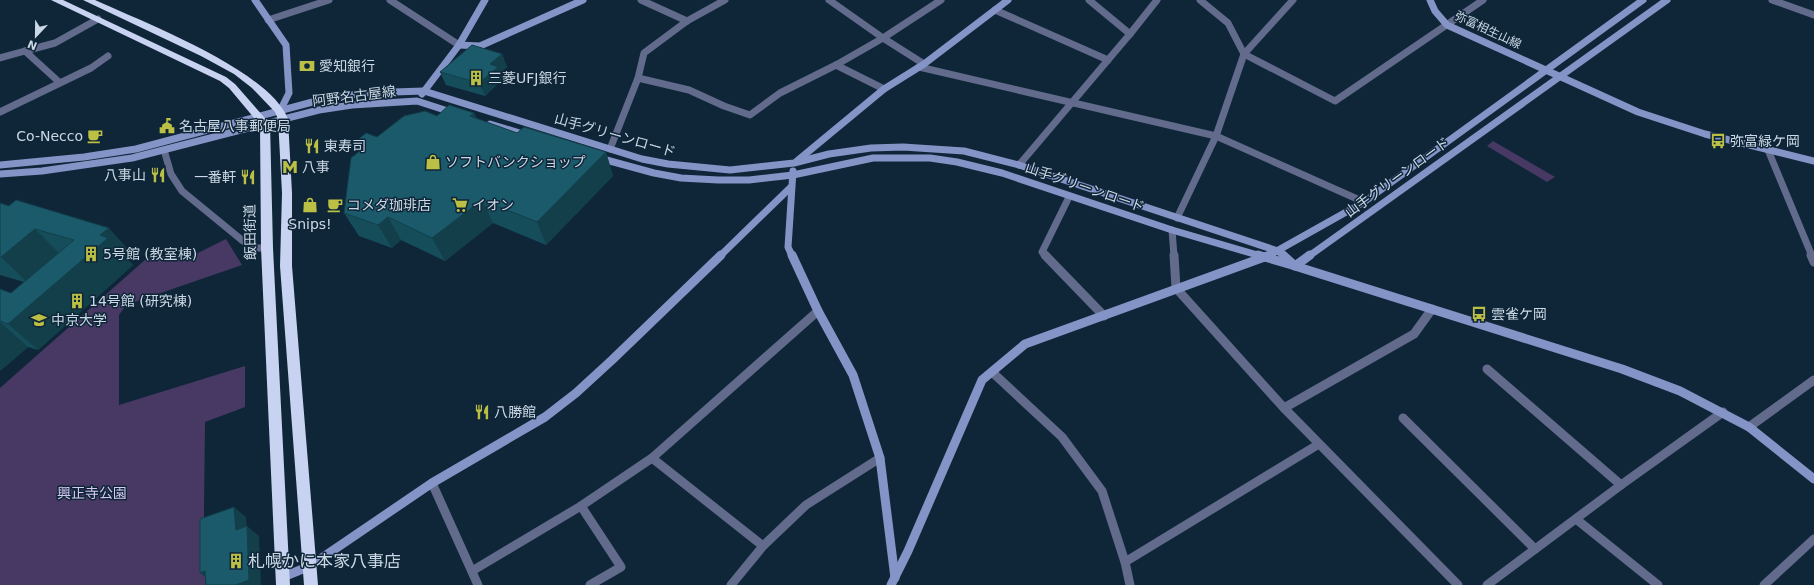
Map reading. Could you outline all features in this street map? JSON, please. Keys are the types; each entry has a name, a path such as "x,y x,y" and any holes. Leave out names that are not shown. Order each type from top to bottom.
{"highway":[{"path":"56,0 223,79 232,86 262,120"},
{"path":"88,0 204,54 236,72 255,86 281,115 287,193 286,266 311,585"},
{"name":"飯田街道","path":"262,120 283,581"}],"street":[{"path":"0,165 84,157 136,149 281,115 289,93 286,45 255,0"},
{"path":"268,20 329,0"},
{"path":"390,0 459,45 480,46 583,0"},
{"name":"阿野名古屋線","path":"281,115 352,105 417,102 459,45 485,0"},
{"path":"641,0 687,21"},
{"path":"610,149 638,78 644,54 687,21 725,0"},
{"path":"829,0 922,65 1216,136 1364,202"},
{"path":"638,78 689,90 724,106 750,115 780,93 836,65 883,38 941,0"},
{"path":"894,582 880,458 853,375 818,311 788,247 791,187 794,163 884,89 922,65 1008,0"},
{"path":"1089,0 1130,34"},
{"path":"1019,166 1157,0"},
{"path":"1200,0 1228,23 1244,54 1335,102 1483,0"},
{"path":"1177,218 1216,136 1244,54 1293,0"},
{"name":"弥富相生山線","path":"1430,0 1435,11 1447,25 1638,112 1705,134 1814,161"},
{"name":"山手グリーンロード","path":"424,91 610,149 668,164 696,168 730,170 794,163 829,154 871,148 903,147 964,151 1019,166 1278,251 1364,202 1643,0"},
{"name":"山手グリーンロード","path":"590,155 654,173 681,178 741,180 793,175 873,158 930,158 957,162 1002,173 1172,230 1295,266 1667,0"},
{"path":"1772,0 1814,15"},
{"path":"995,10 1108,60"},
{"path":"0,58 55,43 98,19"},
{"path":"24,51 60,82"},
{"path":"0,112 91,68 108,56"},
{"path":"836,65 884,89"},
{"name":"阿野名古屋線","path":"281,115 320,100 363,93 424,91"},
{"path":"417,102 462,115"},
{"path":"0,174 42,171 132,158 164,150 262,120"},
{"name":"山手グリーンロード","path":"485,122 537,139"},
{"path":"164,150 171,174 182,191 244,242 256,248 267,248"},
{"path":"1768,150 1814,262"},
{"path":"283,581 310,566 432,483 545,417 576,393 676,300 791,187"},
{"path":"1069,196 1042,252 1104,316"},
{"path":"1172,230 1176,288 1284,408 1458,585"},
{"path":"894,582 982,380 1026,344 1176,288 1264,258 1278,251 1295,266 1622,369 1680,391 1723,412 1749,427 1814,479"},
{"path":"1284,408 1414,334 1432,309"},
{"path":"472,571 580,506 652,458 818,311"},
{"path":"1487,369 1621,485"},
{"path":"992,372 1062,437 1102,491 1125,562 1130,585"},
{"path":"1749,427 1814,380"},
{"path":"1487,585 1621,485 1723,412"},
{"path":"1403,418 1535,549"},
{"path":"1125,562 1319,444"},
{"path":"652,458 764,546"},
{"path":"731,585 764,546 806,505 880,458"},
{"path":"432,483 478,585"},
{"path":"580,506 621,567 590,585"},
{"path":"1576,519 1658,585"},
{"path":"1764,585 1814,539"}],"green space":[{"path":"1493,141 1555,177 1547,182 1487,146"},
{"name":"興正寺公園","path":"226,239 242,265 126,305 119,315 119,405 245,366 245,407 205,422 204,513 206,585 0,585 0,388 154,252 158,256 192,256"}],"building":[{"path":"472,45 502,54 490,64 498,67 479,83 440,72"},
{"path":"449,105 474,113 470,116 517,133 524,127 606,152 537,222 482,200 432,238 388,217 378,225 344,213 351,158 365,147 354,143 366,133 377,137 404,116 425,111 437,116"},
{"path":"16,200 109,228 100,235 108,238 8,324 0,321 0,289 11,293 74,240 35,229 0,257 0,203 9,206"},
{"name":"札幌かに本家八事店","path":"234,507 236,530 247,526 249,580 236,585 206,585 205,571 200,573 200,519"}],"place":[{"name":"愛知銀行","path":"307,66"},
{"name":"三菱UFJ銀行","path":"476,78"},
{"name":"名古屋八事郵便局","path":"167,126"},
{"name":"Co-Necco","path":"95,136"},
{"name":"弥富緑ケ岡","path":"1718,141"},
{"name":"東寿司","path":"312,146"},
{"name":"ソフトバンクショップ","path":"433,162"},
{"name":"八事","path":"290,167"},
{"name":"八事山","path":"158,175"},
{"name":"一番軒","path":"248,177"},
{"name":"Snips!","path":"310,205"},
{"name":"コメダ珈琲店","path":"335,205"},
{"name":"イオン","path":"460,205"},
{"name":"5号館 (教室棟)","path":"91,254"},
{"name":"14号館 (研究棟)","path":"77,301"},
{"name":"雲雀ケ岡","path":"1479,314"},
{"name":"中京大学","path":"39,320"},
{"name":"八勝館","path":"482,412"},
{"name":"札幌かに本家八事店","path":"236,561"}]}
